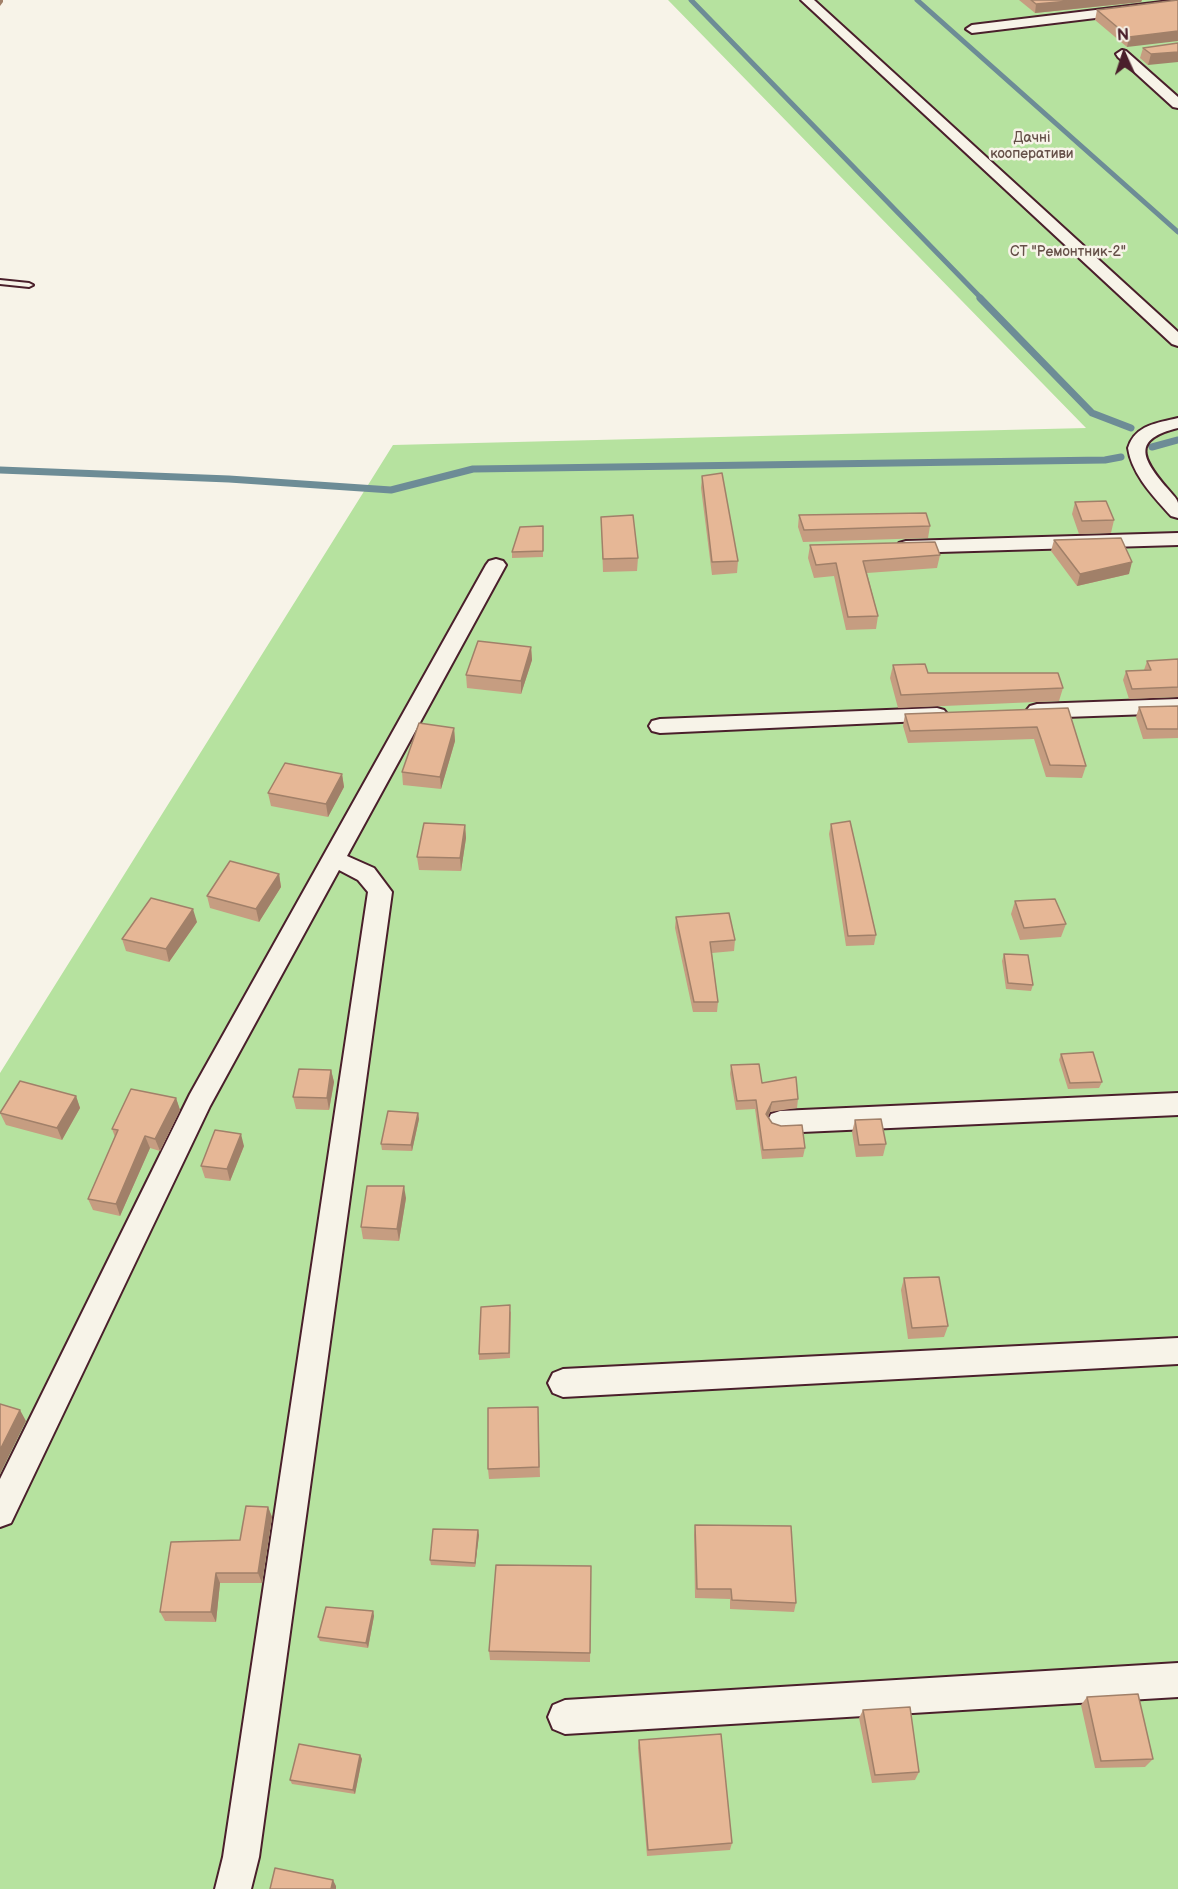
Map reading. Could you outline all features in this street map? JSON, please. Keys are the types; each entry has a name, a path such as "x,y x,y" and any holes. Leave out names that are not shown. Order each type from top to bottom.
{"street":[{"path":"807,0 1178,341"},
{"path":"972,29 1178,4"},
{"path":"1144,51 1122,54 1178,104"},
{"path":"1178,423 1147,433 1139,440 1135,448 1151,481 1178,512"},
{"path":"886,548 1178,539"},
{"path":"0,1512 199,1102 496,565"},
{"path":"1013,712 1178,706"},
{"path":"660,726 954,714"},
{"path":"233,1889 242,1845 380,892 373,878 356,867 333,860"},
{"path":"780,1122 1178,1104"},
{"path":"563,1383 1178,1351"},
{"path":"565,1717 1178,1680"}],"lane":[{"path":"0,282 29,285"}],"green space":[{"path":"668,0 1178,0 1178,1889 0,1889 0,1073 393,445 1086,428"}],"building":[{"path":"1031,0 1080,0 1036,4"},
{"path":"1178,0 1178,31 1129,37 1097,10"},
{"path":"1178,43 1178,52 1151,54 1143,48"},
{"path":"722,473 738,561 712,562 702,476"},
{"path":"1106,501 1114,520 1082,521 1075,502"},
{"path":"926,513 930,526 804,530 799,515"},
{"path":"633,515 638,558 603,559 601,517"},
{"path":"543,526 543,551 512,552 520,527"},
{"path":"1121,538 1132,562 1080,574 1054,540"},
{"path":"935,542 940,555 863,561 878,616 848,617 836,563 816,565 810,545"},
{"path":"478,641 531,647 521,681 466,675"},
{"path":"1178,659 1178,687 1132,689 1126,671 1151,670 1147,661"},
{"path":"925,664 928,673 1058,673 1063,688 901,695 893,665"},
{"path":"1178,706 1178,729 1147,729 1139,707"},
{"path":"1068,708 1086,766 1050,765 1037,727 910,731 905,714"},
{"path":"419,723 454,728 440,777 402,772"},
{"path":"285,763 342,774 326,804 268,793"},
{"path":"850,821 876,935 848,936 831,824"},
{"path":"424,823 465,825 460,858 417,857"},
{"path":"230,861 279,874 256,909 207,896"},
{"path":"151,898 193,909 166,949 122,939"},
{"path":"1055,899 1066,924 1024,928 1015,901"},
{"path":"729,913 735,940 710,942 718,1002 694,1002 676,917"},
{"path":"1004,954 1028,955 1033,985 1008,983"},
{"path":"1093,1052 1102,1082 1070,1083 1061,1054"},
{"path":"759,1064 762,1083 796,1077 798,1099 772,1102 766,1114 772,1123 781,1126 802,1125 805,1148 763,1150 756,1100 737,1101 731,1065"},
{"path":"299,1069 331,1070 327,1098 293,1097"},
{"path":"20,1081 76,1096 57,1128 0,1113"},
{"path":"131,1089 176,1098 155,1139 145,1136 116,1204 88,1199 118,1130 112,1129"},
{"path":"388,1111 418,1113 411,1145 381,1144"},
{"path":"881,1119 886,1144 859,1145 855,1120"},
{"path":"215,1130 241,1134 227,1169 201,1166"},
{"path":"367,1186 404,1186 397,1229 361,1227"},
{"path":"939,1277 948,1326 912,1328 904,1278"},
{"path":"510,1305 509,1353 479,1354 481,1307"},
{"path":"0,1404 20,1410 0,1450"},
{"path":"538,1407 539,1467 488,1469 488,1408"},
{"path":"246,1506 268,1507 258,1573 216,1573 211,1612 160,1612 171,1542 240,1540"},
{"path":"695,1525 791,1526 796,1603 732,1600 731,1589 697,1589"},
{"path":"433,1529 478,1530 475,1563 430,1560"},
{"path":"496,1565 591,1566 590,1653 489,1651"},
{"path":"326,1607 373,1611 366,1643 318,1637"},
{"path":"1138,1694 1153,1759 1101,1761 1087,1697"},
{"path":"910,1707 919,1772 875,1775 863,1710"},
{"path":"721,1734 732,1843 648,1850 639,1740"},
{"path":"299,1744 360,1755 353,1790 290,1780"},
{"path":"275,1868 333,1880 331,1889 270,1889"}],"waterway":[{"path":"691,0 982,299"},
{"path":"917,0 1178,232"},
{"path":"980,298 1092,413 1131,428"},
{"path":"1152,447 1178,440"},
{"path":"0,470 229,479 391,490 473,469 1105,460 1121,457"}],"park label":[{"name":"Дачні кооперативи","path":"1032,146"},
{"name":"СТ \"Ремонтник-2\"","path":"1068,252"}]}
